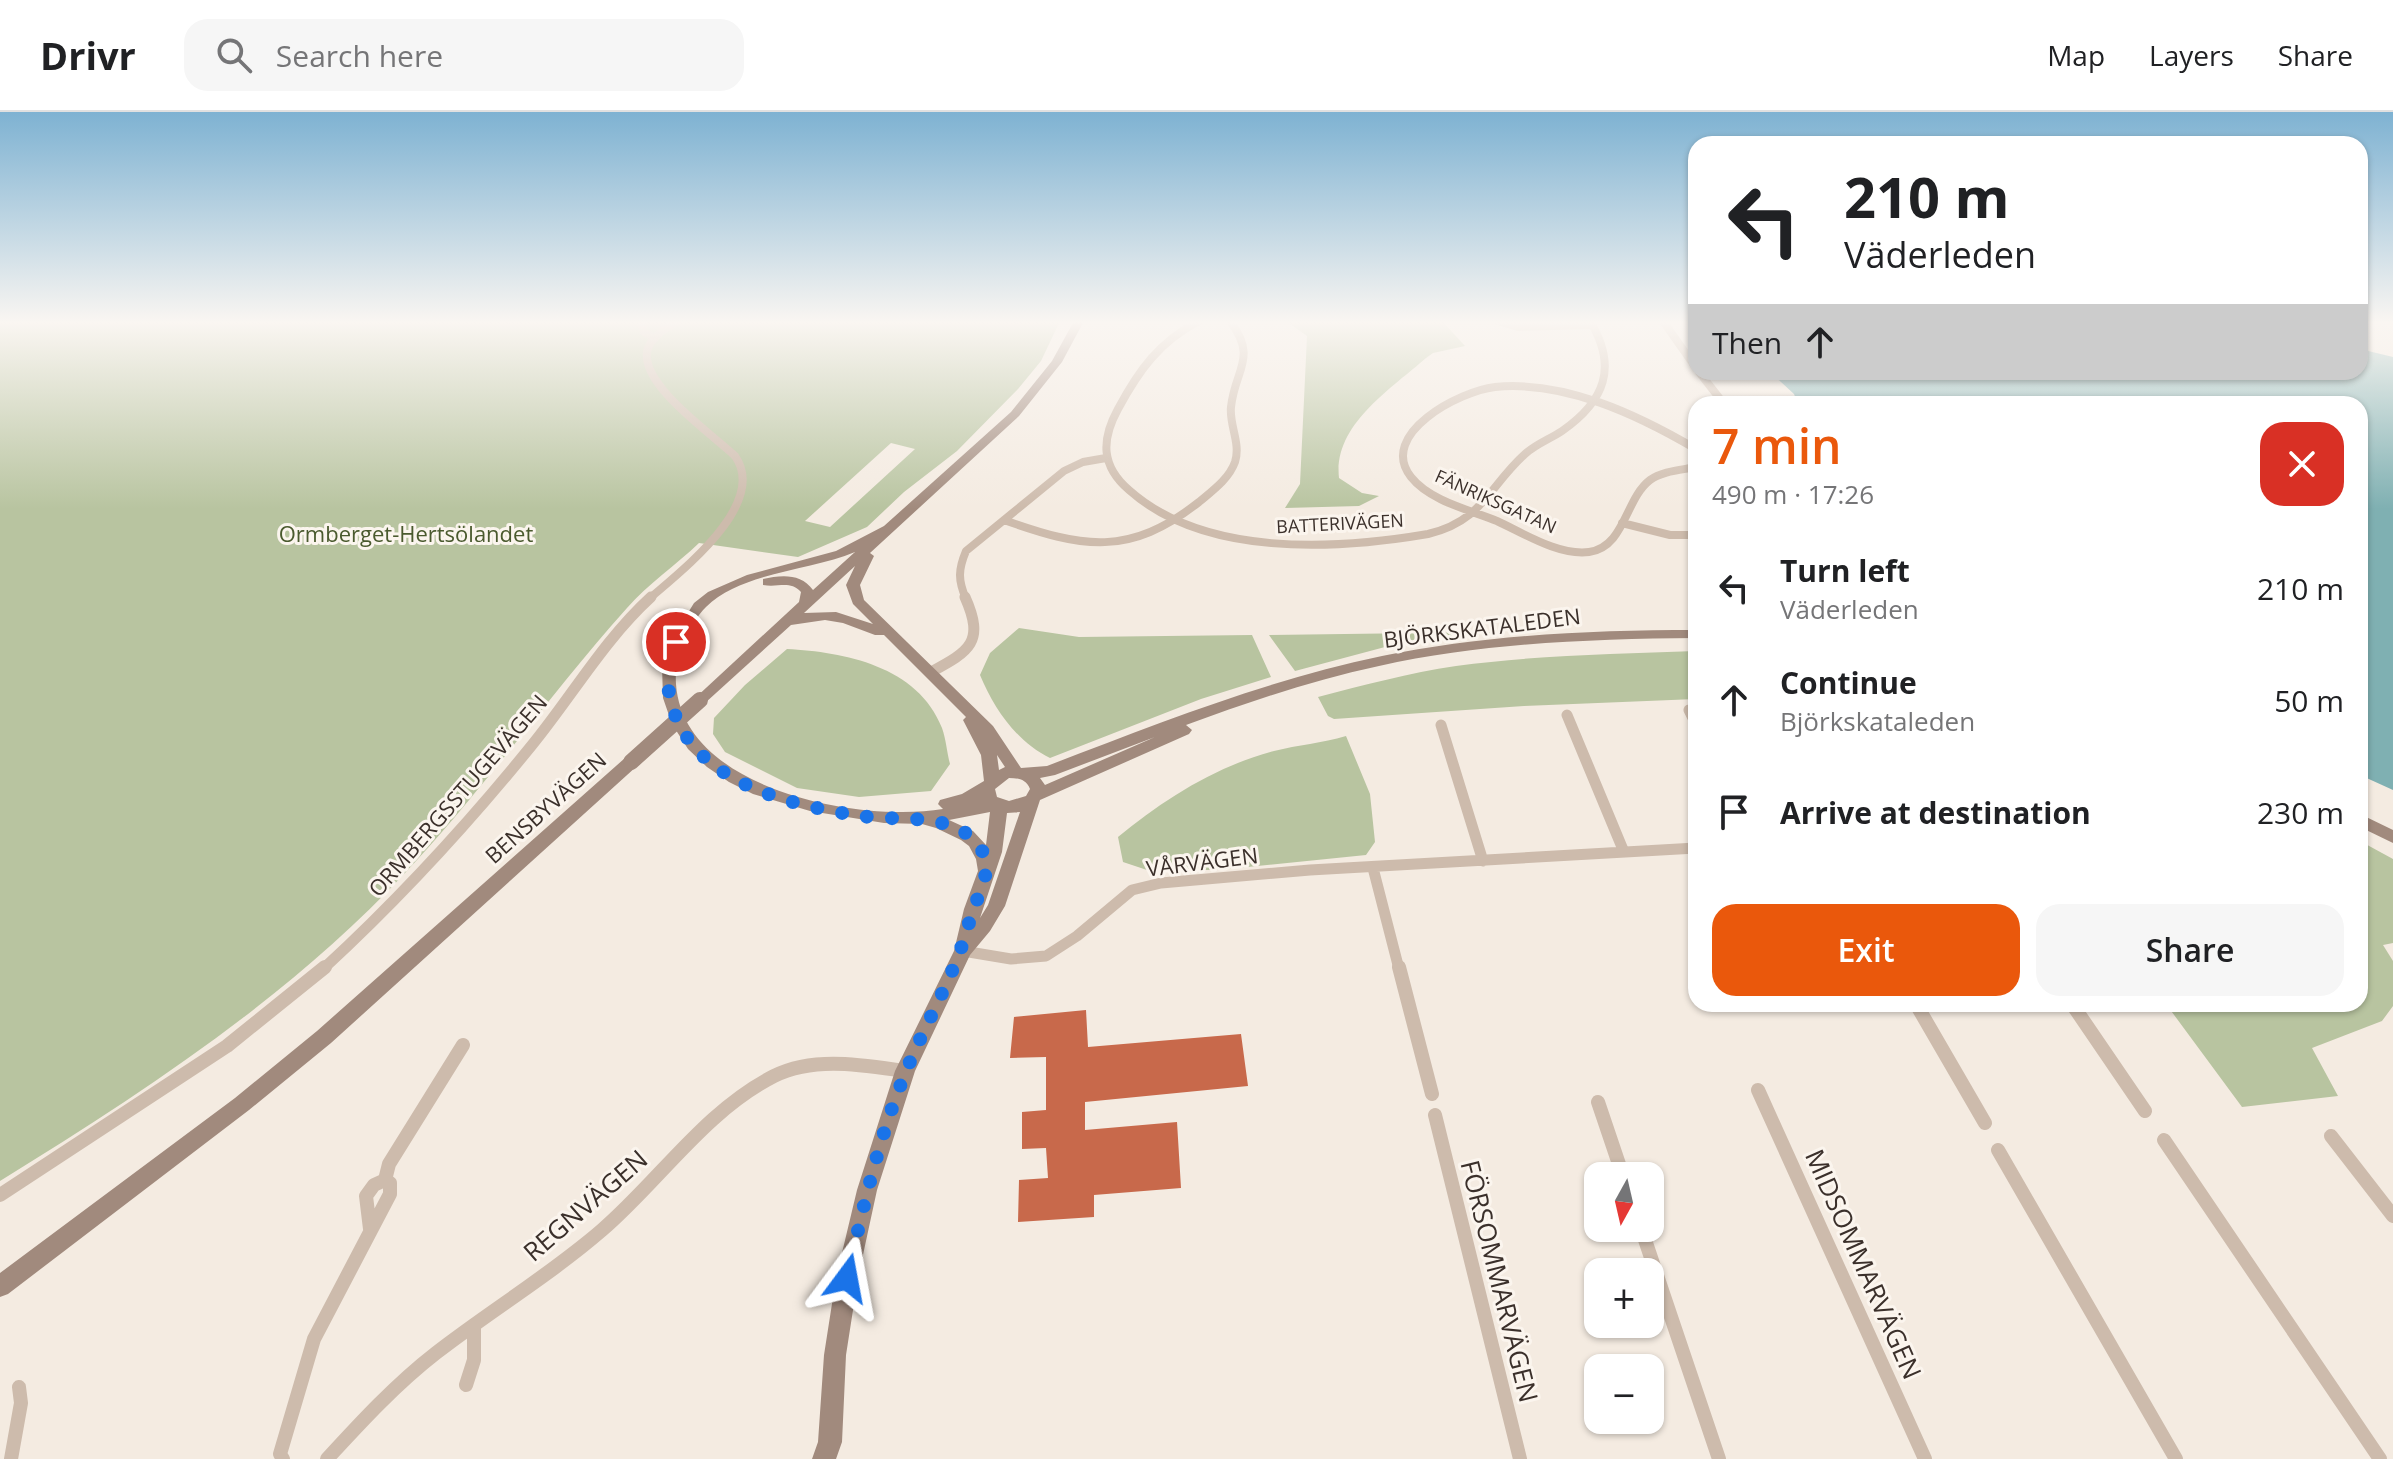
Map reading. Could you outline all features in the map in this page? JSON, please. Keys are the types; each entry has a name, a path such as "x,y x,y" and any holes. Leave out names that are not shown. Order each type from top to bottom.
{"main road":[{"name":"BENSBYVÄGEN","path":"0,1286 141,1182 277,1075 786,623 1015,414 1039,384"},
{"path":"891,527 833,556 734,583 701,604 672,651 667,681 673,710 689,741 740,782 779,798 873,817 917,818 1018,807 1034,798"},
{"path":"891,527 860,566 853,585 864,610 931,672 994,737 1021,773 1037,783 996,906 963,951"},
{"path":"692,619 735,592 769,581 787,580 802,584 808,592 806,604"},
{"path":"786,623 816,614 840,616 891,637"},
{"name":"BJÖRKSKATALEDEN","path":"1021,773 1049,771 1205,712 1383,661 1466,647 1566,637 1688,634"},
{"name":"BJÖRKSKATALEDEN","path":"1034,798 1278,690"},
{"path":"970,714 989,755 988,798 999,807"},
{"path":"841,810 942,805 967,799 1005,773 1021,773"},
{"path":"831,1453 835,1355 847,1278 867,1190 905,1071 963,951 973,909 994,852 999,807"},
{"path":"917,818 953,827 976,842 986,858 986,876"},
{"path":"2368,824 2393,837"}],"street":[{"name":"ORMBERGSSTUGEVÄGEN","path":"0,1195 154,1098 220,1051 352,943 469,819 533,744 628,620 716,536 741,494 743,468 733,454 684,412 660,384"},
{"path":"931,672 960,658 974,642 975,624 958,565 966,551 1064,471 1083,462 1106,458 1108,430 1132,384"},
{"path":"1004,520 1070,543 1101,546 1139,540 1174,521 1202,500 1235,463 1237,445 1231,411 1238,384"},
{"path":"1594,403 1603,384"},
{"name":"FÄNRIKSGATAN","path":"1622,523 1595,551 1572,551 1429,491 1411,478 1402,463 1406,438 1452,399 1493,387 1522,387 1594,403 1688,445"},
{"name":"BATTERIVÄGEN","path":"1106,458 1130,493 1174,521 1232,539 1296,544 1424,534 1456,525 1477,513 1526,453 1577,420 1594,403"},
{"path":"1688,469 1649,480 1622,523 1670,535 1688,535"},
{"path":"1567,715 1624,852"},
{"path":"1441,725 1483,861"},
{"name":"VÅRVÄGEN","path":"963,951 1011,959 1046,956 1077,936 1132,890 1161,883 1208,877 1688,848"},
{"path":"1373,868 1432,1094"},
{"path":"1921,1012 1985,1123"},
{"path":"2077,1012 2145,1111"},
{"path":"283,1459 280,1454 309,1352 390,1194 390,1183 385,1180 389,1164 463,1045"},
{"name":"REGNVÄGEN","path":"327,1459 433,1356 601,1231 742,1097 775,1076 798,1067 833,1064 905,1071"},
{"name":"MIDSOMMARVÄGEN","path":"1758,1090 1925,1459"},
{"path":"1598,1102 1618,1162"},
{"name":"FÖRSOMMARVÄGEN","path":"1435,1115 1520,1459"},
{"path":"2331,1136 2393,1216"},
{"path":"2164,1140 2380,1459"},
{"path":"1998,1150 2176,1459"},
{"path":"1646,1242 1719,1459"},
{"path":"466,1385 474,1360 474,1326"},
{"path":"11,1459 21,1403 19,1387"}],"green space":[{"name":"Ormberget-Hertsölandet","path":"0,384 1022,384 957,451 904,492 867,527 798,557 699,543 627,608 434,841 360,918 263,1002 108,1113 0,1181","holes":["891,443 915,449 830,527 805,521"]},
{"path":"1305,384 1396,384 1355,425 1345,441 1340,459 1339,478 1362,493 1379,496 1359,506 1285,508 1300,484"},
{"path":"1019,628 1079,637 1252,635 1271,677 1201,699 1050,758 1017,734 992,700 980,675 990,653"},
{"path":"1494,632 1385,647 1295,671 1269,635"},
{"path":"787,649 855,659 877,666 916,690 931,707 942,728 950,764 931,791 859,797 797,788 725,752 713,734 714,718 745,685"},
{"path":"1688,651 1688,699 1524,706 1334,719 1328,716 1318,697 1456,666 1576,656"},
{"path":"1346,736 1370,794 1375,842 1366,855 1218,870 1147,870 1123,862 1118,837 1191,786 1252,757"},
{"path":"2368,845 2393,859 2393,943 2383,945 2393,961 2393,1006 2382,1021 2312,1048 2338,1096 2242,1107 2172,1012 2368,1012"}],"water":[{"path":"1783,384 2393,384 2393,790 2368,779 2368,396 1794,394"}],"building":[{"path":"1086,1010 1088,1047 1241,1034 1248,1086 1085,1102 1085,1130 1177,1122 1181,1188 1094,1195 1094,1217 1018,1222 1019,1180 1048,1178 1046,1148 1022,1149 1022,1112 1046,1110 1046,1057 1010,1058 1014,1017"}],"route":[{"path":"676,642 668,672 673,710 689,741 729,775 761,791 806,805 858,816 917,818 953,827 976,842 986,858 986,876 969,921 963,951 905,1071 888,1118 867,1190 847,1278"}]}
